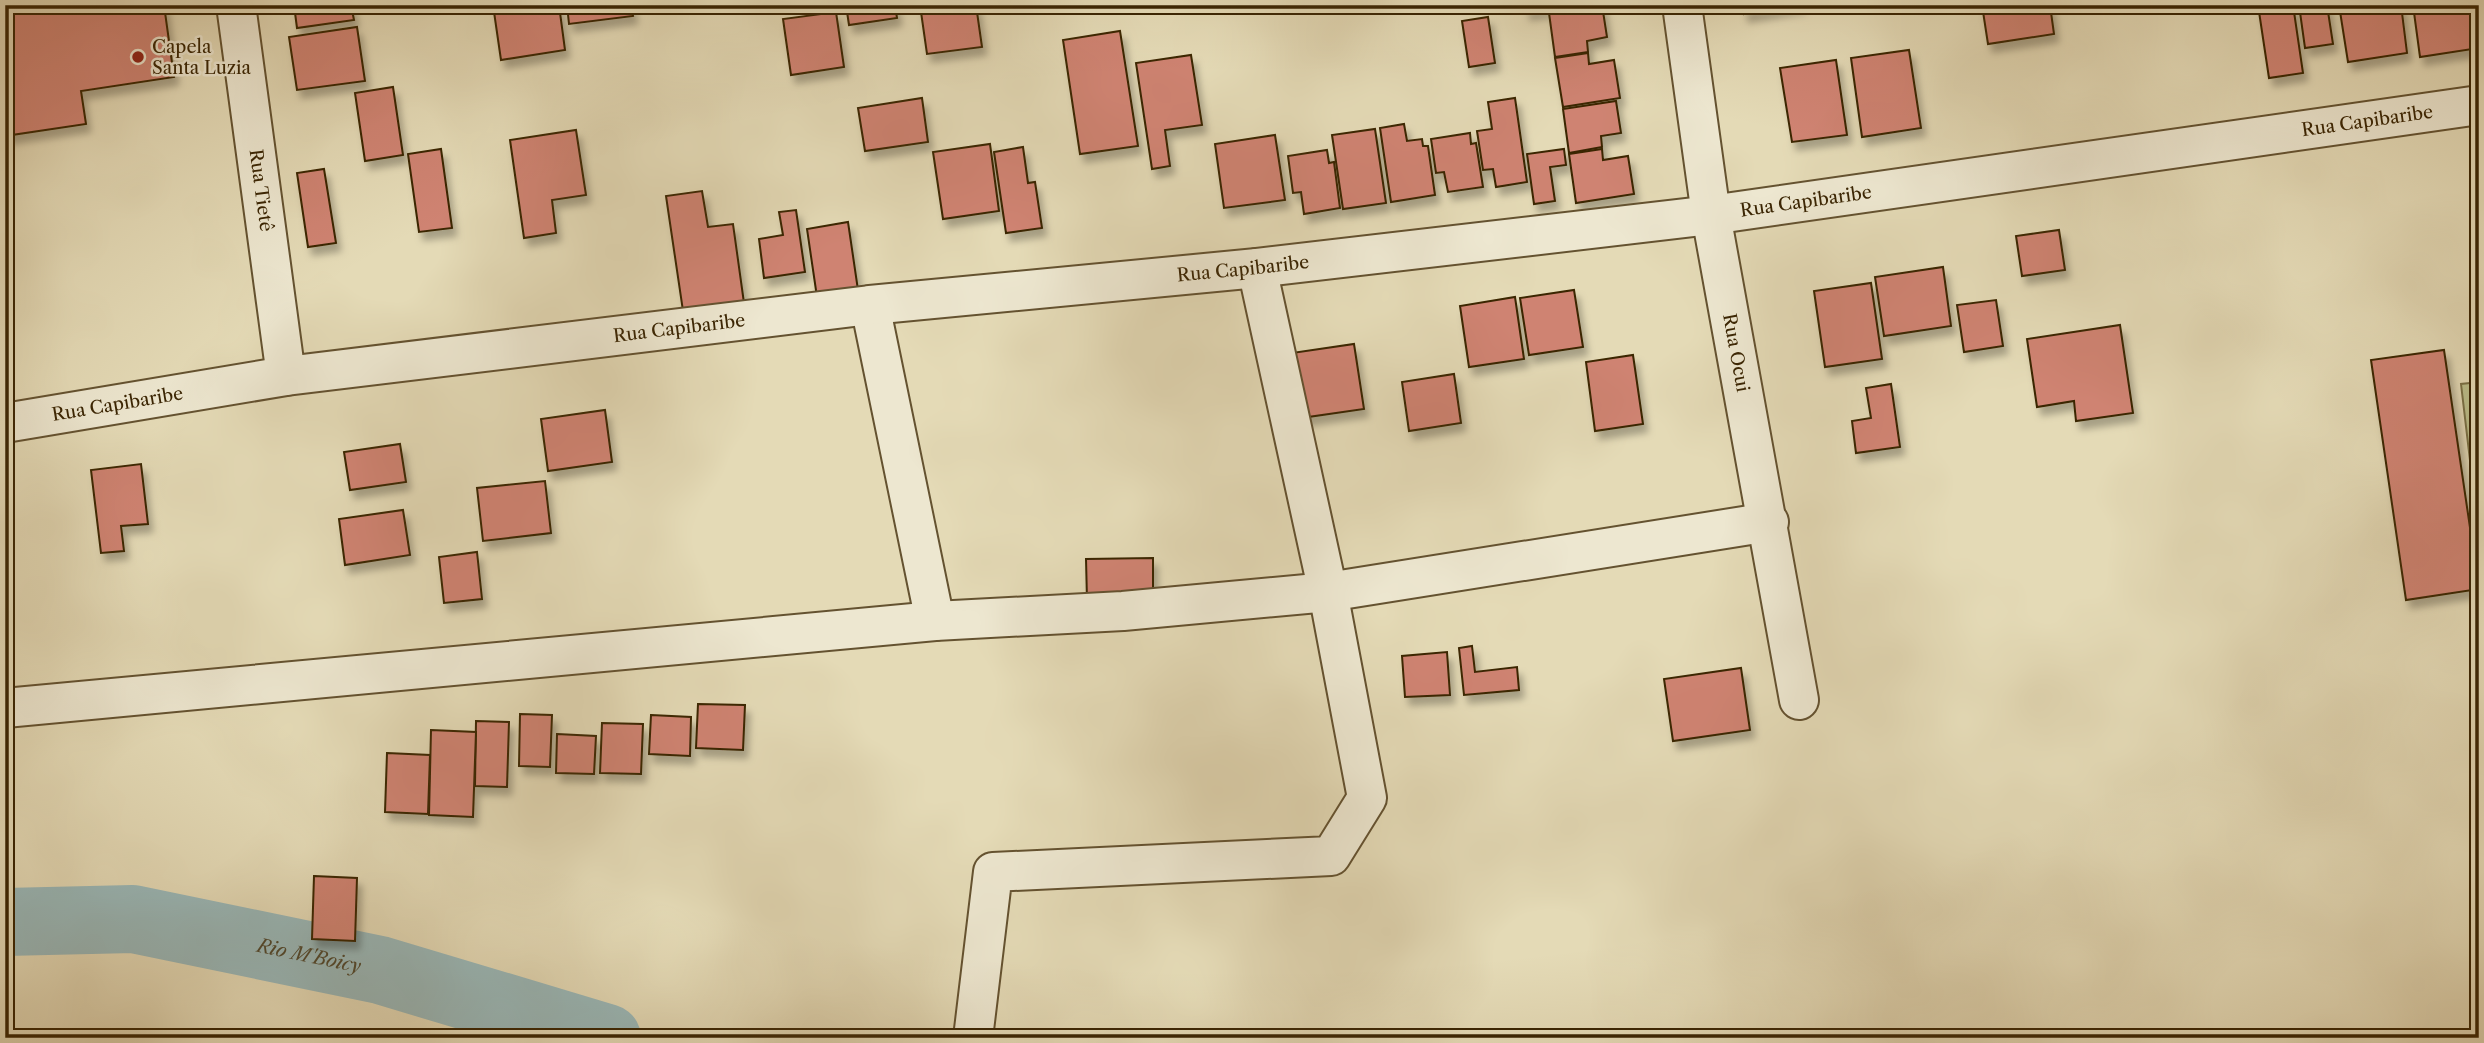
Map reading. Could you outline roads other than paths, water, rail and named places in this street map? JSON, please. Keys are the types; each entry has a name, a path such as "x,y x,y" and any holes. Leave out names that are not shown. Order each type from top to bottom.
{"street":[{"name":"Rua Tietê","path":"236,5 286,376"},
{"name":"Rua Ocui","path":"1682,5 1710,215 1800,699"},
{"name":"Rua Capibaribe","path":"5,423 286,376 870,304 1256,268 1710,215 2479,105"},
{"path":"973,1038 993,872 1331,856 1367,798 1328,592 1256,268"},
{"path":"870,304 935,621"},
{"path":"5,708 935,621 1123,611 1328,592 1769,522"}],"waterway":[{"name":"Rio M'Boicy","path":"5,922 133,919 380,970 607,1038"}],"place":[{"name":"Capela Santa Luzia","path":"138,57"}]}
